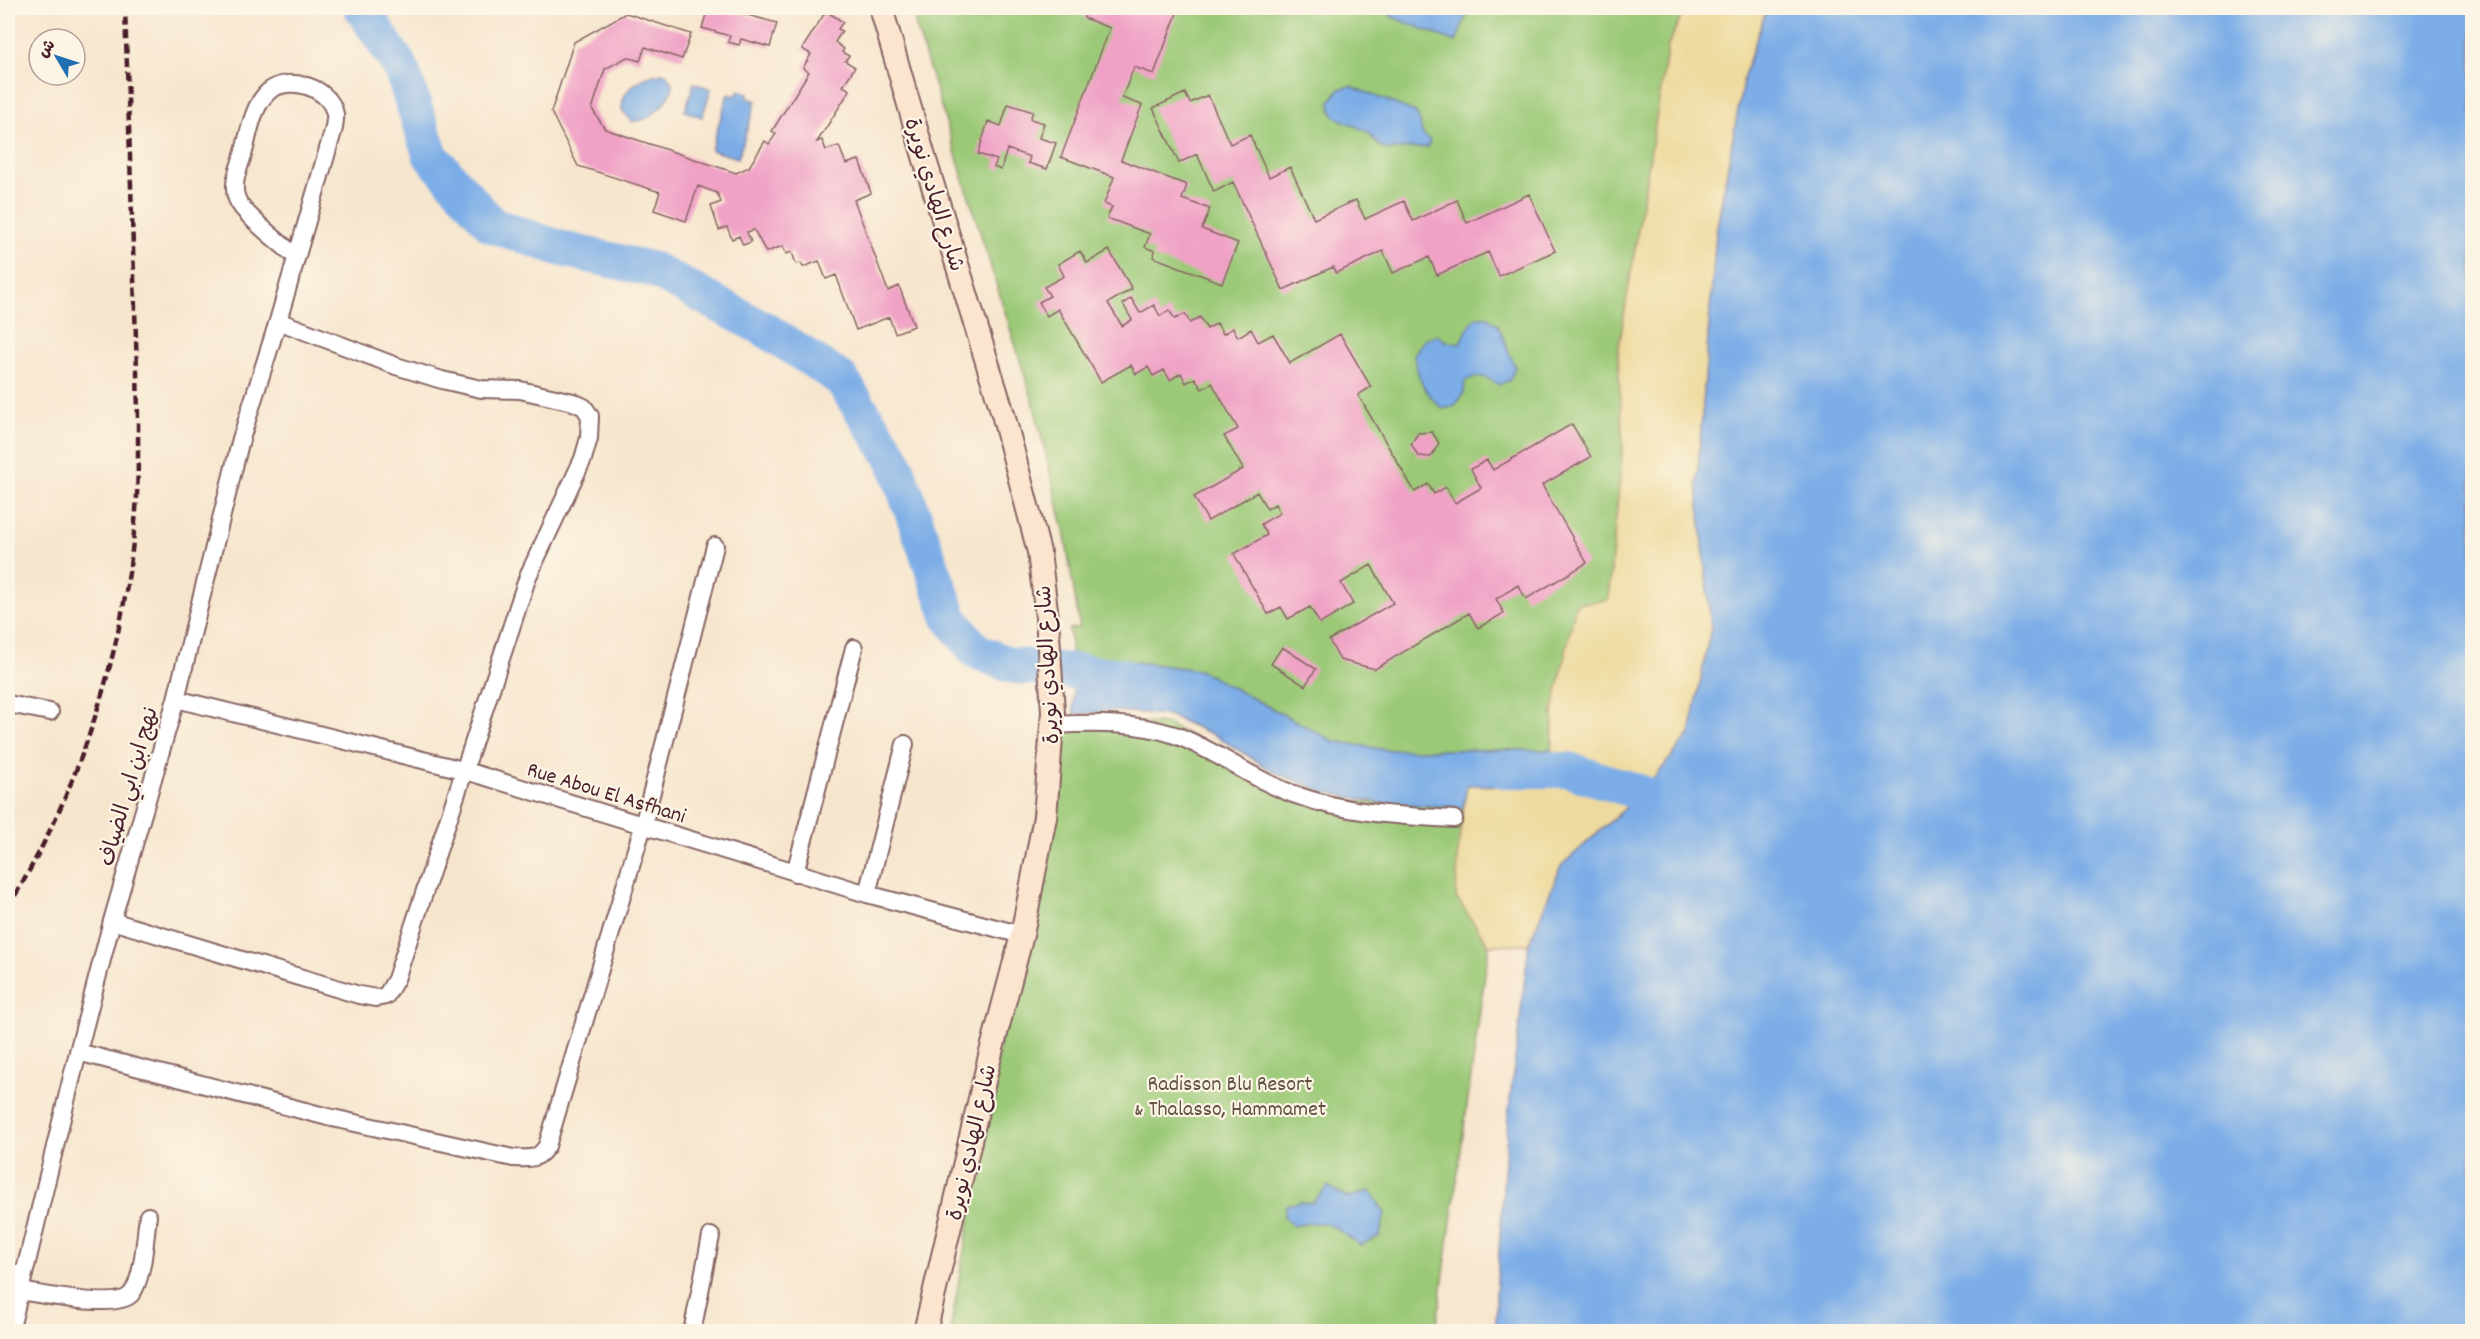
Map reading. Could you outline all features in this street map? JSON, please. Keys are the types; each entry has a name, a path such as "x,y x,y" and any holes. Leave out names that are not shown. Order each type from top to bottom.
{"street":[{"name":"شارع الهادي نويرة","path":"881,8 1009,434 1039,552 1047,618 1053,718 1046,817 1022,935 990,1056 925,1332"},
{"name":"نهج ابن ابي الضياف","path":"10,1332 20,1291 16,1273 112,921 176,699 241,439 334,128 335,114 330,103 311,88 292,82 280,84 270,90 261,100 234,191 237,201 245,211 295,256"},
{"path":"112,921 359,995 376,998 386,996 396,979 528,576 583,459 589,438 590,416 584,407 573,402 520,390 481,389 442,380 396,366 278,321"},
{"path":"78,1052 328,1117 513,1158 535,1158 541,1155 547,1146 643,826 715,546"},
{"path":"795,873 854,648"},
{"name":"Rue Abou El Asfhani","path":"176,699 463,770 795,873 1022,935"},
{"path":"8,704 50,712"},
{"path":"1053,718 1148,728 1176,735 1289,793 1353,811 1454,819"},
{"path":"867,894 905,744"},
{"path":"20,1291 103,1302 124,1300 132,1294 138,1282 148,1216"},
{"path":"692,1332 711,1236"}],"green space":[{"path":"914,8 1685,8 1668,46 1618,353 1623,446 1608,600 1553,711 1552,750 1387,750 1333,741 1199,670 1072,654 1069,629 1080,628 1064,531 1034,405 915,23"},
{"name":"Radisson Blu Resort & Thalasso, Hammamet","path":"1114,721 1167,724 1321,800 1463,808 1456,896 1489,945 1436,1331 950,1332 1054,730"}],"sand":[{"path":"1685,8 1767,8 1744,76 1716,233 1697,482 1711,628 1690,734 1642,793 1561,866 1529,944 1489,945 1456,897 1459,840 1467,785 1552,786 1553,711 1576,604 1608,600 1623,446 1618,353 1668,46"}],"water":[{"path":"1394,8 1469,8 1456,42 1390,16"},
{"path":"1767,8 2472,8 2472,1331 1496,1331 1496,1294 1508,1117 1529,944 1561,866 1642,793 1690,734 1711,628 1697,482 1716,233 1744,76"},
{"path":"662,73 667,75 673,85 664,104 645,119 632,121 622,110 625,95 641,80"},
{"path":"694,83 711,89 702,117 685,111"},
{"path":"1350,86 1415,112 1420,120 1423,134 1430,140 1428,147 1386,150 1378,145 1368,132 1335,117 1330,101 1340,89"},
{"path":"739,90 748,93 747,98 756,101 738,158 711,150 728,94 736,96"},
{"path":"1477,317 1488,317 1498,325 1515,367 1510,380 1499,385 1482,377 1474,377 1465,381 1464,393 1455,406 1443,409 1423,385 1414,355 1424,340 1437,335 1448,342 1459,344"},
{"path":"1072,654 1199,670 1333,741 1387,750 1552,750 1552,787 1467,785 1463,808 1375,802 1324,792 1274,772 1216,736 1168,715 1115,711 1074,714"},
{"path":"1328,1186 1348,1198 1370,1191 1385,1213 1380,1236 1360,1245 1330,1225 1316,1223 1293,1226 1284,1217 1286,1205 1300,1202 1312,1203"}],"building":[{"path":"708,8 722,8 777,23 770,47 741,39 739,45 728,42 730,36 702,28"},
{"path":"1087,8 1179,8 1154,74 1134,67 1122,98 1142,105 1121,160 1187,185 1182,199 1210,209 1202,229 1238,243 1222,283 1153,257 1155,251 1145,247 1150,234 1107,218 1112,207 1104,204 1114,177 1061,157 1110,28 1084,18"},
{"path":"826,11 843,22 838,29 842,31 835,42 844,49 842,52 849,56 845,61 855,67 843,86 850,90 817,142 822,140 826,150 839,146 846,164 859,160 871,193 854,200 888,291 899,286 914,326 895,333 889,317 856,330 836,275 826,279 819,261 803,267 801,263 796,264 792,252 786,254 783,246 766,252 754,230 747,232 751,242 743,245 739,236 732,239 727,227 719,230 711,206 721,202 717,193 698,186 686,221 654,210 660,192 578,166 551,112 574,42 626,13 691,34 682,59 645,47 640,61 627,57 605,69 592,109 605,129 736,173 749,167 765,141 769,144 776,134 772,131 809,72 803,68 811,54 802,49"},
{"path":"1185,93 1190,103 1208,95 1230,144 1250,135 1269,177 1290,167 1314,219 1356,200 1365,219 1404,201 1413,221 1457,200 1467,223 1529,194 1555,251 1499,276 1488,252 1437,275 1429,257 1393,273 1383,251 1336,273 1333,267 1283,290 1233,182 1214,192 1197,154 1179,163 1153,108"},
{"path":"1008,104 1033,112 1030,119 1044,123 1039,138 1056,143 1047,169 1028,163 1030,157 1007,149 1001,170 994,167 997,160 978,154 988,121 1001,126"},
{"path":"1109,250 1132,289 1108,303 1122,326 1132,320 1123,304 1131,298 1140,313 1154,305 1160,316 1169,310 1175,319 1185,314 1190,323 1200,317 1207,329 1217,323 1223,334 1233,328 1238,337 1251,329 1258,342 1273,334 1290,363 1340,334 1371,387 1358,395 1415,492 1428,484 1434,494 1446,487 1455,503 1481,488 1471,469 1487,460 1493,470 1572,424 1591,457 1542,485 1587,563 1526,599 1518,585 1496,599 1504,613 1478,628 1469,613 1375,669 1340,660 1329,640 1393,603 1371,565 1341,583 1353,604 1320,624 1310,607 1288,619 1281,607 1268,614 1234,554 1267,535 1261,524 1280,513 1275,504 1267,509 1257,492 1208,521 1194,497 1243,469 1224,436 1238,429 1212,383 1202,389 1195,378 1186,383 1181,373 1170,380 1164,370 1153,376 1148,367 1136,374 1131,365 1101,382 1058,309 1047,316 1039,302 1050,296 1044,287 1064,276 1058,264 1080,251 1087,263"},
{"path":"1432,432 1439,443 1431,457 1418,456 1411,444 1418,433"},
{"path":"1282,647 1316,669 1305,686 1271,664"}],"waterway":[{"path":"362,8 401,68 431,156 492,225 562,249 654,270 766,330 841,379 894,460 950,618 976,651 1009,665 1122,676"},
{"path":"1504,770 1569,770 1642,793"}],"railway":[{"path":"8,907 59,812 80,761 98,709 112,656 124,602 132,549 137,495 138,413 125,8"}]}
